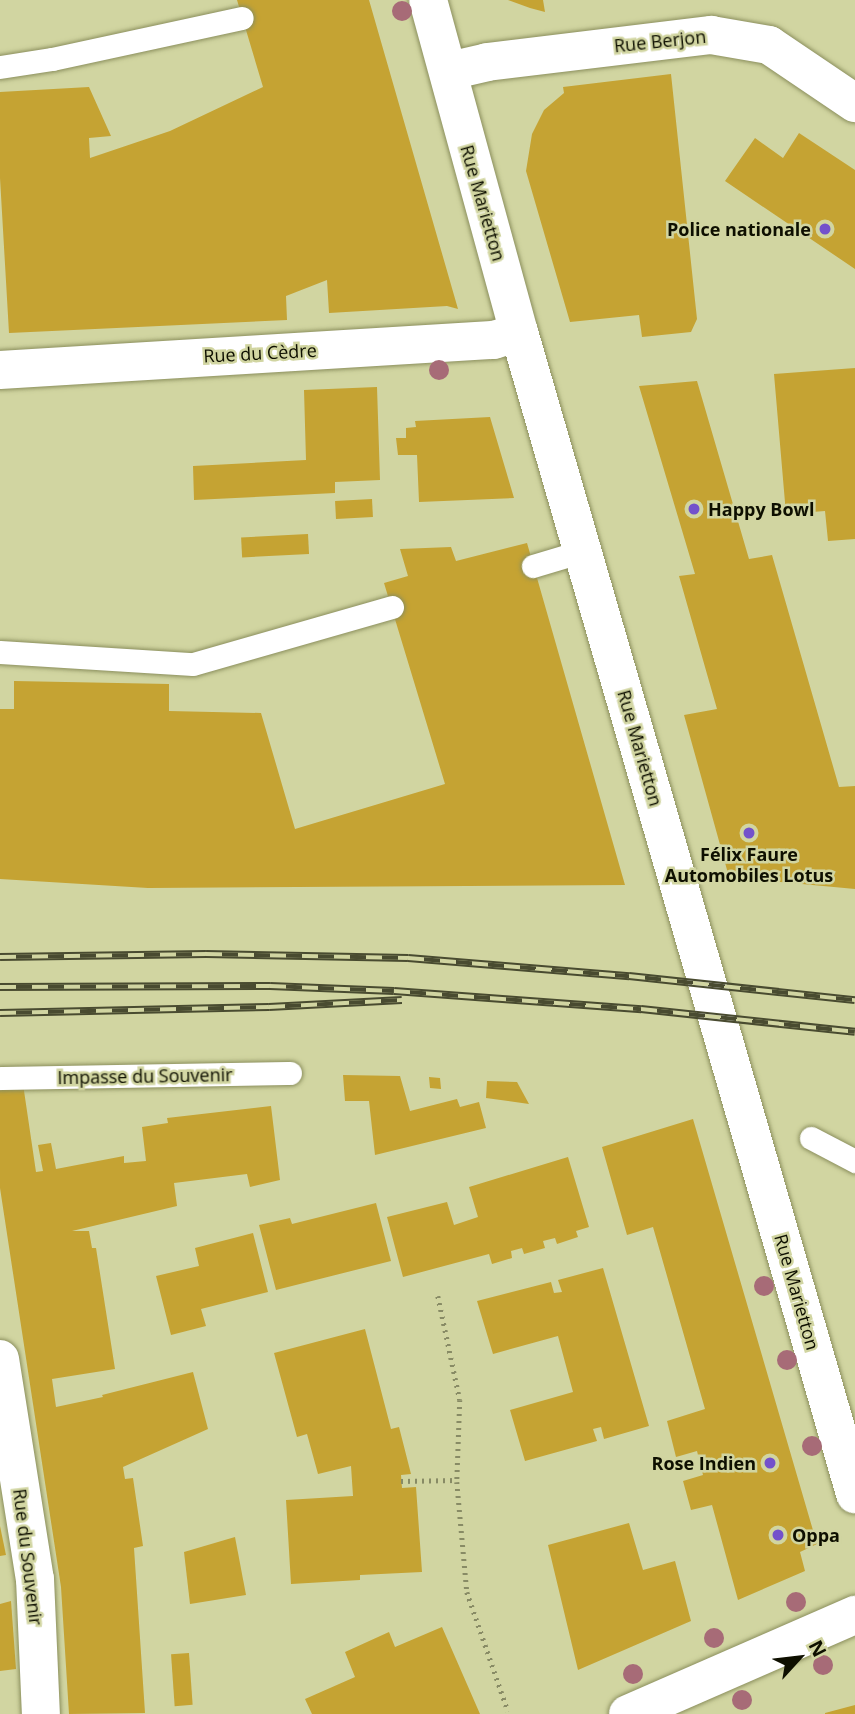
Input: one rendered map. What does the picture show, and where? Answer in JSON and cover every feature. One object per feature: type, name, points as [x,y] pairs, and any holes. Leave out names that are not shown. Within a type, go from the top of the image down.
[{"type":"main road","name":"Rue Marietton","points":[[428,0],[519,332],[855,1494]]},
{"type":"main road","name":"Rue Berjon","points":[[449,71],[487,62],[710,35],[769,45],[855,103]]},
{"type":"main road","name":"Rue du Cèdre","points":[[0,370],[494,340],[519,332]]},
{"type":"main road","name":"Rue du Souvenir","points":[[0,1359],[35,1579],[41,1714]]},
{"type":"main road","points":[[628,1714],[855,1615]]},
{"type":"lane","points":[[0,67],[52,59],[242,18]]},
{"type":"lane","points":[[533,566],[583,551]]},
{"type":"lane","points":[[0,652],[193,664],[392,607]]},
{"type":"lane","name":"Impasse du Souvenir","points":[[0,1078],[290,1073]]},
{"type":"lane","points":[[811,1139],[855,1161]]},
{"type":"path","points":[[438,1296],[460,1399],[457,1480],[467,1592],[508,1711]]},
{"type":"path","points":[[401,1481],[457,1480]]},
{"type":"building","points":[[237,0],[369,0],[458,309],[447,306],[329,313],[327,280],[286,296],[287,320],[9,333],[0,178],[0,92],[89,87],[111,136],[89,138],[90,158],[170,131],[263,87]]},
{"type":"building","points":[[508,0],[543,0],[545,12],[530,8]]},
{"type":"building","points":[[671,74],[697,319],[691,332],[642,337],[639,315],[570,322],[526,171],[532,134],[544,110],[564,93],[563,87]]},
{"type":"building","name":"Police nationale","points":[[799,133],[855,170],[855,269],[725,181],[755,138],[783,158]]},
{"type":"building","points":[[855,368],[855,539],[828,541],[825,511],[786,514],[774,374]]},
{"type":"building","points":[[697,381],[749,559],[772,555],[839,787],[855,786],[855,889],[729,877],[684,715],[717,709],[679,576],[695,574],[639,386]]},
{"type":"building","points":[[377,387],[380,480],[335,482],[335,493],[194,500],[193,466],[306,460],[304,390]]},
{"type":"building","points":[[490,417],[514,498],[419,502],[417,455],[398,455],[396,438],[406,438],[406,428],[416,427],[415,421]]},
{"type":"building","points":[[372,499],[373,517],[336,519],[335,501]]},
{"type":"building","points":[[308,534],[309,554],[242,557],[241,538]]},
{"type":"building","points":[[527,543],[625,885],[148,888],[0,879],[0,709],[14,709],[14,681],[169,684],[169,711],[261,713],[295,829],[445,784],[384,583],[408,576],[400,549],[451,547],[456,561]]},
{"type":"building","points":[[343,1075],[400,1076],[410,1111],[457,1099],[460,1107],[479,1102],[486,1128],[375,1155],[369,1101],[345,1101]]},
{"type":"building","points":[[429,1077],[440,1078],[441,1089],[430,1088]]},
{"type":"building","points":[[487,1081],[517,1082],[529,1104],[486,1098]]},
{"type":"building","points":[[23,1084],[36,1172],[43,1171],[38,1145],[51,1143],[56,1169],[124,1156],[124,1163],[146,1161],[142,1127],[168,1123],[167,1118],[271,1106],[280,1180],[250,1187],[247,1174],[174,1183],[177,1206],[72,1231],[89,1231],[92,1248],[96,1248],[115,1369],[52,1379],[56,1407],[193,1372],[208,1429],[123,1467],[125,1479],[133,1478],[143,1546],[134,1548],[145,1713],[69,1714],[61,1587],[0,1188],[0,1085]]},
{"type":"building","points":[[693,1119],[817,1544],[800,1552],[805,1571],[738,1600],[712,1505],[691,1510],[683,1481],[703,1475],[697,1451],[676,1457],[667,1421],[705,1409],[653,1227],[627,1235],[602,1147]]},
{"type":"building","points":[[568,1157],[589,1227],[576,1231],[578,1237],[557,1244],[555,1238],[543,1241],[545,1248],[524,1254],[522,1248],[511,1251],[512,1258],[492,1264],[489,1254],[403,1277],[387,1217],[447,1202],[454,1225],[478,1217],[469,1187]]},
{"type":"building","points":[[376,1203],[391,1261],[276,1290],[259,1225],[290,1218],[292,1224]]},
{"type":"building","points":[[253,1233],[268,1292],[201,1309],[206,1326],[171,1335],[156,1276],[199,1266],[195,1248]]},
{"type":"building","points":[[603,1268],[649,1426],[604,1439],[601,1427],[593,1429],[597,1441],[525,1461],[510,1410],[573,1392],[558,1336],[493,1354],[477,1301],[551,1282],[554,1293],[562,1292],[558,1280]]},
{"type":"building","points":[[365,1329],[391,1429],[399,1427],[411,1474],[401,1475],[402,1488],[416,1487],[422,1572],[360,1575],[360,1580],[291,1584],[286,1500],[353,1496],[351,1466],[318,1474],[307,1434],[297,1437],[274,1353]]},
{"type":"building","points":[[629,1523],[643,1570],[675,1561],[691,1621],[578,1670],[548,1545]]},
{"type":"building","points":[[0,1526],[6,1555],[0,1556]]},
{"type":"building","points":[[235,1537],[246,1595],[190,1604],[184,1552]]},
{"type":"building","points":[[11,1601],[16,1669],[0,1671],[0,1604]]},
{"type":"building","points":[[442,1627],[480,1714],[312,1714],[305,1699],[355,1677],[345,1652],[389,1632],[395,1647]]},
{"type":"building","points":[[189,1653],[193,1705],[175,1706],[171,1654]]},
{"type":"building","points":[[855,1705],[855,1714],[825,1714],[825,1713]]},
{"type":"railway","points":[[0,957],[206,954],[408,958],[629,976],[855,1000]]},
{"type":"railway","points":[[0,987],[270,986],[394,991],[641,1009],[855,1032]]},
{"type":"railway","points":[[0,1013],[269,1007],[402,1000]]},
{"type":"place","name":"Police nationale","points":[[825,229]]},
{"type":"place","name":"Happy Bowl","points":[[694,509]]},
{"type":"place","name":"Félix Faure Automobiles Lotus","points":[[749,833]]},
{"type":"place","name":"Rose Indien","points":[[770,1463]]},
{"type":"place","name":"Oppa","points":[[778,1535]]}]
